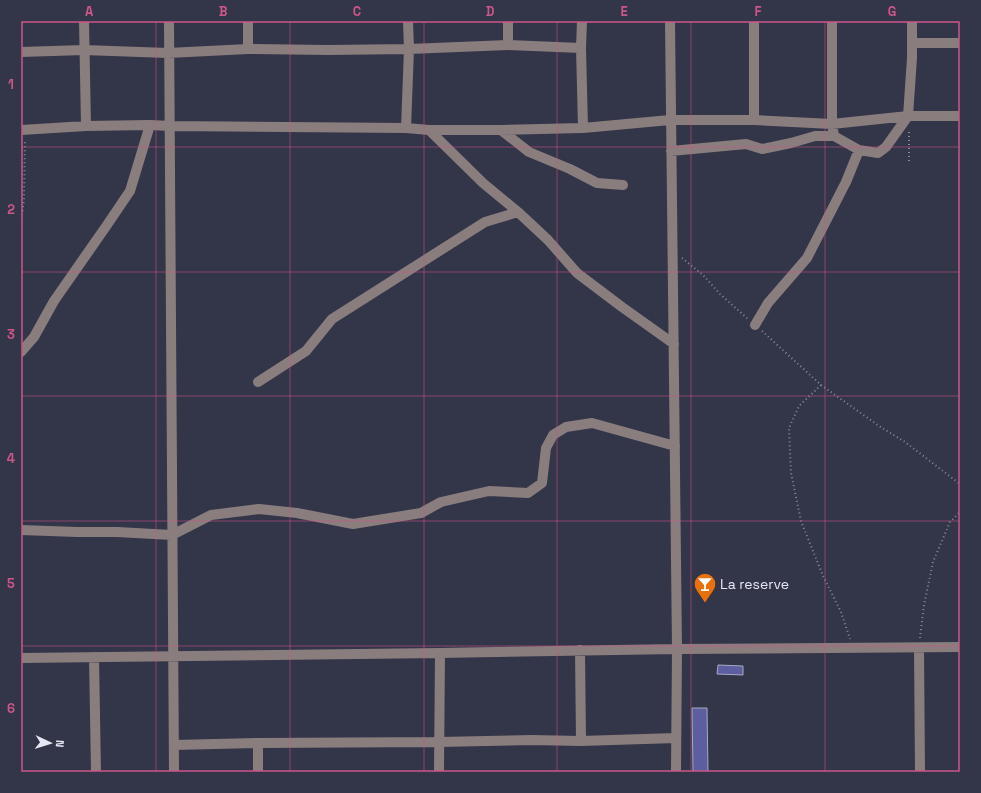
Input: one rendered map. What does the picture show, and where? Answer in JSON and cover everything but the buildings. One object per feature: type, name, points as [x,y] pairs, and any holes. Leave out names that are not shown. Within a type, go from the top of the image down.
[{"type":"street","points":[[84,21],[86,126]]},
{"type":"street","points":[[168,21],[174,772]]},
{"type":"street","points":[[248,21],[248,49]]},
{"type":"street","points":[[406,128],[409,49],[408,21]]},
{"type":"street","points":[[508,21],[508,45]]},
{"type":"street","points":[[582,21],[581,48],[583,128]]},
{"type":"street","points":[[670,21],[677,648],[676,772]]},
{"type":"street","points":[[754,21],[754,120]]},
{"type":"street","points":[[832,21],[832,124],[834,136]]},
{"type":"street","points":[[672,151],[746,144],[762,149],[815,136],[834,136],[858,150],[878,153],[886,147],[908,116],[912,21]]},
{"type":"street","points":[[912,43],[960,43]]},
{"type":"street","points":[[21,52],[84,50],[168,52],[248,49],[409,49],[508,45],[581,48]]},
{"type":"street","points":[[23,130],[86,126],[150,125],[501,130],[583,128],[670,120],[754,120],[832,124],[908,116],[960,116]]},
{"type":"street","points":[[21,352],[34,337],[54,301],[130,191],[150,125]]},
{"type":"street","points":[[429,130],[483,183],[518,212],[548,240],[577,273],[674,344]]},
{"type":"street","points":[[501,130],[528,152],[570,169],[597,183],[623,185]]},
{"type":"street","points":[[755,325],[768,302],[807,258],[846,182],[858,150]]},
{"type":"street","points":[[258,382],[306,350],[332,319],[486,222],[518,212]]},
{"type":"street","points":[[21,530],[172,535],[211,515],[259,509],[297,513],[353,524],[421,513],[441,502],[489,491],[528,493],[542,484],[546,448],[553,435],[566,427],[592,424],[675,446]]},
{"type":"street","points":[[21,658],[440,653],[677,648],[960,647]]},
{"type":"street","points":[[919,648],[920,772]]},
{"type":"street","points":[[580,650],[581,741]]},
{"type":"street","points":[[439,772],[440,653]]},
{"type":"street","points":[[94,657],[96,772]]},
{"type":"street","points":[[174,745],[532,740],[581,741],[676,738]]},
{"type":"street","points":[[258,743],[258,772]]},
{"type":"path","points":[[908,116],[910,163]]},
{"type":"path","points":[[21,223],[24,199],[23,130]]},
{"type":"path","points":[[673,252],[686,260],[720,294],[821,385],[878,426],[906,442],[960,484]]},
{"type":"path","points":[[821,385],[799,406],[789,428],[791,473],[801,520],[823,576],[841,612],[853,648]]},
{"type":"path","points":[[919,648],[924,605],[933,562],[950,522],[960,512]]},
{"type":"place","name":"La reserve","points":[[705,604]]}]
